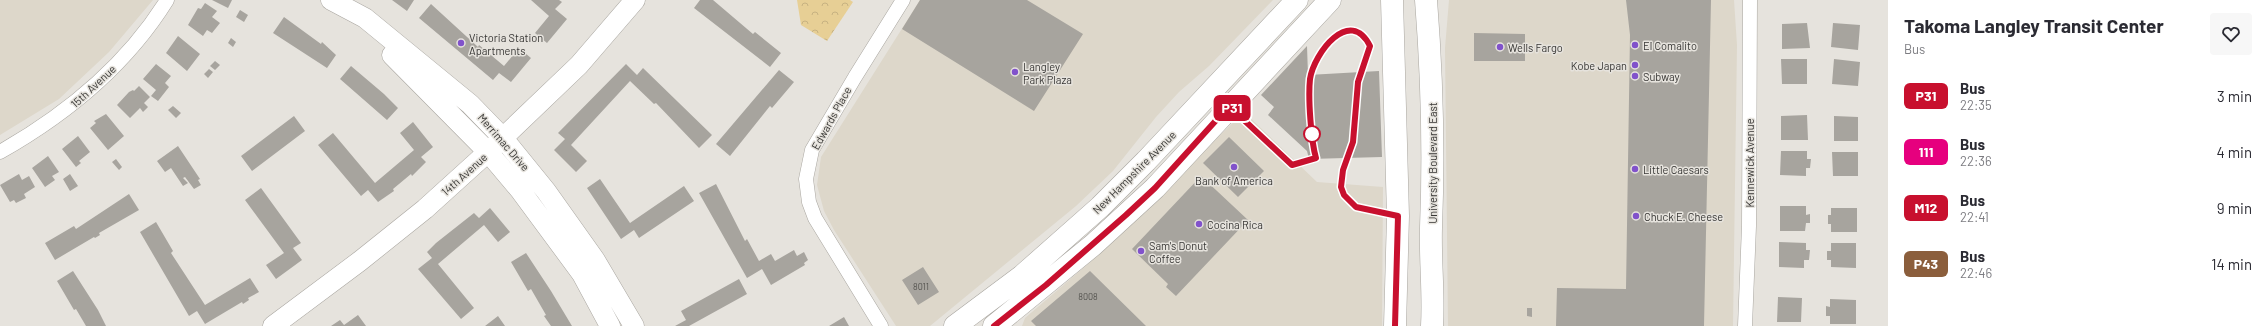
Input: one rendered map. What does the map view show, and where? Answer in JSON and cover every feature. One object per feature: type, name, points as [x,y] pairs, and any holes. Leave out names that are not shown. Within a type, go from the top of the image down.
[{"type":"main road","name":"New Hampshire Avenue","points":[[955,326],[1022,276],[1100,207],[1146,161],[1297,0]]},
{"type":"main road","points":[[1000,324],[1099,239],[1155,188],[1330,0]]},
{"type":"main road","points":[[1392,0],[1398,216],[1395,326]]},
{"type":"main road","name":"University Boulevard East","points":[[1426,0],[1432,78],[1432,326]]},
{"type":"main road","points":[[1398,216],[1412,224],[1432,251]]},
{"type":"street","name":"15th Avenue","points":[[0,152],[54,119],[79,100],[131,49],[156,18],[167,0]]},
{"type":"street","name":"Merrimac Drive","points":[[326,0],[394,56],[488,152],[520,190],[582,274],[610,326]]},
{"type":"street","name":"Merrimac Drive","points":[[331,0],[365,18],[470,104],[503,138],[546,191],[595,260],[634,326]]},
{"type":"street","name":"14th Avenue","points":[[273,326],[360,261],[424,209],[488,152],[579,66],[635,0]]},
{"type":"street","name":"Edwards Place","points":[[881,326],[815,218],[809,202],[806,179],[812,150],[855,76],[903,0]]},
{"type":"street","name":"Kennewick Avenue","points":[[1744,326],[1749,226],[1750,0]]},
{"type":"street","points":[[988,302],[1000,324]]},
{"type":"shaded area","points":[[0,0],[153,0],[109,52],[59,99],[0,135]]},
{"type":"shaded area","points":[[920,0],[1273,0],[1209,66],[1179,92],[1156,117],[1113,171],[1076,206],[930,326],[896,326],[834,230],[824,211],[817,185],[821,157]]},
{"type":"shaded area","points":[[1449,0],[1734,0],[1737,45],[1733,326],[1448,326],[1445,48]]},
{"type":"shaded area","points":[[1244,112],[1317,182],[1383,187],[1382,326],[1022,326],[1025,318],[1088,264]]},
{"type":"green space","points":[[797,0],[850,0],[853,2],[827,41],[801,25]]},
{"type":"building","points":[[212,0],[232,0],[228,8]]},
{"type":"building","points":[[392,0],[414,0],[407,11]]},
{"type":"building","points":[[531,0],[559,0],[562,2],[555,9],[567,19],[547,43],[535,33],[549,16]]},
{"type":"building","points":[[700,0],[713,0],[753,34],[755,32],[781,53],[770,67],[694,8]]},
{"type":"building","name":"Langley Park Plaza","points":[[920,0],[1027,0],[1083,34],[1034,111],[902,29]]},
{"type":"building","points":[[1626,0],[1711,0],[1704,326],[1556,326],[1557,288],[1626,289],[1630,35]]},
{"type":"building","points":[[205,3],[217,11],[212,17],[220,23],[212,33],[207,30],[203,36],[188,25],[198,8],[201,9]]},
{"type":"building","points":[[431,4],[478,47],[479,45],[504,66],[519,48],[531,58],[511,82],[499,73],[493,80],[419,18]]},
{"type":"building","points":[[240,10],[248,15],[244,22],[236,17]]},
{"type":"building","points":[[284,17],[321,44],[322,42],[336,55],[327,68],[273,33]]},
{"type":"building","points":[[1807,23],[1810,48],[1782,49],[1782,24]]},
{"type":"building","points":[[1833,23],[1860,25],[1858,50],[1831,47]]},
{"type":"building","name":"Wells Fargo","points":[[1474,33],[1525,34],[1525,61],[1474,61]]},
{"type":"building","points":[[178,36],[200,54],[187,71],[166,53]]},
{"type":"building","points":[[231,38],[236,42],[233,47],[228,43]]},
{"type":"building","points":[[1307,46],[1308,75],[1379,71],[1382,157],[1309,159],[1307,151],[1268,115],[1274,107],[1261,95]]},
{"type":"building","points":[[1781,59],[1807,59],[1807,84],[1782,84]]},
{"type":"building","points":[[1834,59],[1860,62],[1858,86],[1832,84]]},
{"type":"building","points":[[215,61],[220,65],[215,70],[210,66]]},
{"type":"building","points":[[156,64],[171,76],[165,83],[169,87],[158,101],[151,96],[156,90],[143,79]]},
{"type":"building","points":[[626,64],[637,75],[643,68],[712,135],[699,148],[656,103],[654,104],[630,81],[571,145],[587,161],[576,172],[554,150],[565,139],[558,133]]},
{"type":"building","points":[[351,66],[398,108],[387,120],[340,79]]},
{"type":"building","points":[[209,69],[213,72],[208,78],[204,74]]},
{"type":"building","points":[[779,70],[794,82],[772,108],[770,106],[730,156],[716,144]]},
{"type":"building","points":[[139,86],[150,97],[144,103],[148,107],[143,112],[140,108],[130,118],[117,105],[129,92],[134,91]]},
{"type":"building","points":[[173,106],[181,113],[176,118],[168,110]]},
{"type":"building","points":[[106,114],[124,136],[108,150],[90,128],[96,123],[94,121]]},
{"type":"building","points":[[1807,115],[1808,140],[1781,140],[1781,116]]},
{"type":"building","points":[[294,116],[305,131],[252,171],[241,156]]},
{"type":"building","points":[[1834,116],[1858,117],[1858,141],[1834,141]]},
{"type":"building","points":[[413,122],[433,147],[421,157],[426,162],[412,176],[411,174],[393,189],[394,191],[378,202],[368,190],[361,196],[318,145],[333,133],[375,183],[414,150],[400,133]]},
{"type":"building","points":[[78,136],[90,152],[79,161],[81,163],[76,167],[62,149]]},
{"type":"building","name":"Bank of America","points":[[1229,137],[1264,171],[1238,197],[1203,163]]},
{"type":"building","points":[[178,146],[200,179],[198,180],[201,185],[194,189],[185,177],[183,178],[188,183],[183,186],[171,168],[165,172],[157,161]]},
{"type":"building","points":[[1781,151],[1807,151],[1807,159],[1811,159],[1810,168],[1806,168],[1806,176],[1780,175]]},
{"type":"building","points":[[1832,152],[1858,152],[1858,176],[1833,176]]},
{"type":"building","points":[[48,156],[59,172],[52,176],[55,180],[45,187],[32,168]]},
{"type":"building","points":[[116,159],[122,167],[119,170],[112,162]]},
{"type":"building","points":[[19,174],[22,180],[29,176],[35,187],[24,194],[26,198],[16,203],[14,200],[10,202],[0,185]]},
{"type":"building","points":[[70,174],[78,186],[70,191],[63,179]]},
{"type":"building","points":[[1201,176],[1248,220],[1176,296],[1166,287],[1168,284],[1132,249]]},
{"type":"building","points":[[600,179],[630,223],[684,186],[694,201],[639,238],[634,230],[621,239],[587,188]]},
{"type":"building","points":[[716,184],[745,241],[747,239],[759,261],[771,254],[775,261],[794,250],[797,256],[804,252],[808,260],[804,263],[805,265],[771,285],[762,269],[747,278],[699,193]]},
{"type":"building","points":[[261,188],[301,243],[293,248],[302,260],[276,279],[266,265],[284,253],[245,200]]},
{"type":"building","points":[[129,194],[139,210],[99,233],[100,235],[95,238],[94,237],[55,260],[45,243],[74,226],[76,229]]},
{"type":"building","points":[[1780,206],[1806,206],[1806,215],[1810,214],[1810,223],[1806,223],[1805,231],[1780,231]]},
{"type":"building","points":[[490,208],[510,232],[498,242],[484,225],[438,264],[474,308],[461,319],[418,269],[432,258],[427,252],[436,243],[474,213],[479,218]]},
{"type":"building","points":[[1831,208],[1857,208],[1857,232],[1831,232],[1831,224],[1828,224],[1828,215],[1831,215]]},
{"type":"building","points":[[156,222],[173,251],[171,253],[205,305],[250,278],[259,292],[248,298],[249,300],[243,304],[242,302],[205,324],[197,311],[189,316],[140,232]]},
{"type":"building","points":[[1779,242],[1806,243],[1806,250],[1810,250],[1809,260],[1804,260],[1804,268],[1779,267]]},
{"type":"building","points":[[1831,243],[1856,243],[1856,268],[1831,267],[1831,260],[1827,260],[1827,251],[1831,251]]},
{"type":"building","points":[[526,253],[572,326],[551,326],[544,316],[546,315],[531,289],[528,291],[511,262]]},
{"type":"building","points":[[923,267],[939,292],[918,305],[902,280]]},
{"type":"building","points":[[73,271],[98,310],[106,326],[86,326],[76,309],[74,310],[57,281]]},
{"type":"building","points":[[1090,271],[1146,326],[1036,326],[1031,321]]},
{"type":"building","points":[[739,279],[747,294],[689,326],[675,326],[686,320],[681,311]]},
{"type":"building","points":[[1778,297],[1802,298],[1801,322],[1777,322]]},
{"type":"building","points":[[1830,299],[1856,300],[1856,324],[1830,324],[1830,316],[1826,316],[1826,306],[1830,307]]},
{"type":"building","points":[[1527,308],[1532,308],[1532,317],[1527,316]]},
{"type":"building","points":[[358,315],[366,326],[331,326],[340,320],[344,325]]},
{"type":"building","points":[[498,316],[505,326],[485,326]]},
{"type":"building","points":[[844,317],[849,326],[829,326]]},
{"type":"bus line","name":"P31","points":[[994,326],[1046,285],[1155,188],[1229,106],[1292,165],[1316,158],[1312,147],[1310,80],[1314,65],[1319,56],[1337,34],[1348,30],[1359,32],[1366,38],[1370,46],[1358,82],[1353,142],[1343,170],[1341,187],[1349,202],[1356,207],[1398,216],[1395,326]]},
{"type":"place","name":"Victoria Station Apartments","points":[[461,43]]},
{"type":"place","name":"El Comalito","points":[[1635,45]]},
{"type":"place","name":"Wells Fargo","points":[[1500,47]]},
{"type":"place","name":"Kobe Japan","points":[[1635,65]]},
{"type":"place","name":"Langley Park Plaza","points":[[1015,72]]},
{"type":"place","name":"Subway","points":[[1635,76]]},
{"type":"place","name":"Bank of America","points":[[1234,167]]},
{"type":"place","name":"Little Caesars","points":[[1635,169]]},
{"type":"place","name":"Chuck E. Cheese","points":[[1636,216]]},
{"type":"place","name":"Cocina Rica","points":[[1199,224]]},
{"type":"place","name":"Sam's Donut Coffee","points":[[1141,251]]}]
